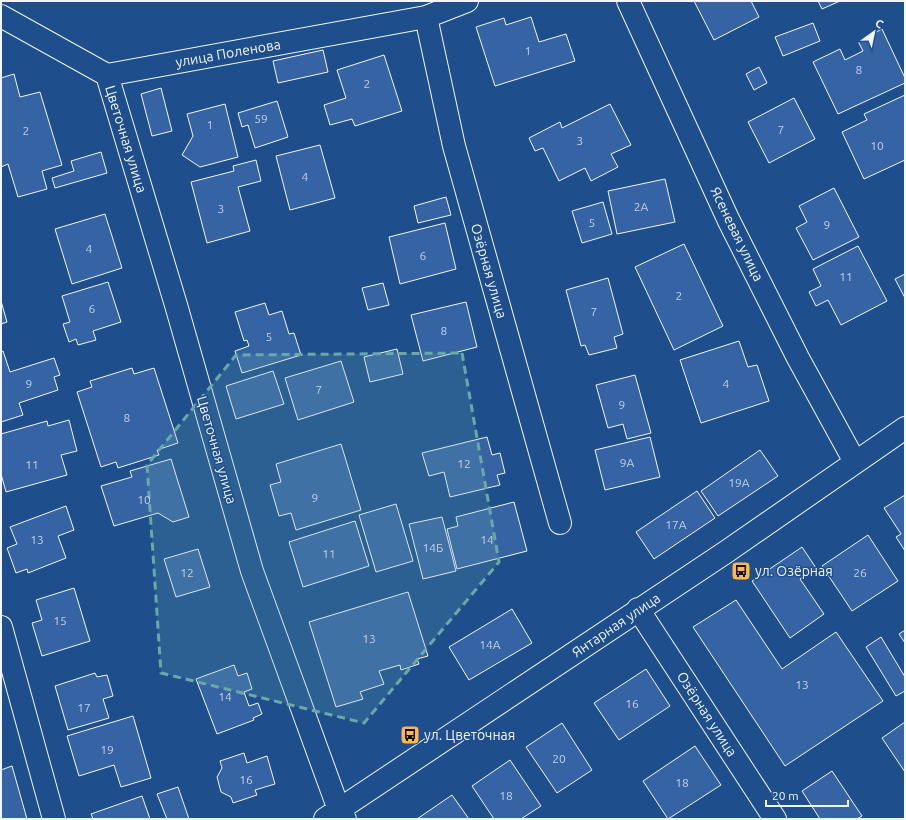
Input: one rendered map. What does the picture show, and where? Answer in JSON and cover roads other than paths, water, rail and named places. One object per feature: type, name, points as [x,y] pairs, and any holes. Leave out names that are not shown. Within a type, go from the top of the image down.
[{"type":"street","name":"улица Поленова","points":[[107,76],[426,17],[467,1]]},
{"type":"street","name":"Ясеневая улица","points":[[628,1],[728,219],[798,358],[854,462]]},
{"type":"street","points":[[1,16],[107,76]]},
{"type":"street","name":"Озёрная улица","points":[[426,17],[454,146],[560,523]]},
{"type":"street","name":"Цветочная улица","points":[[107,76],[176,305],[252,571],[336,816]]},
{"type":"street","name":"Янтарная улица","points":[[336,816],[430,750],[726,552],[905,428]]},
{"type":"street","name":"Озёрная улица","points":[[638,610],[775,819]]},
{"type":"street","points":[[1,627],[54,819]]},
{"type":"place","name":"ул. Озёрная","points":[[741,571]]},
{"type":"place","name":"ул. Цветочная","points":[[410,735]]}]
